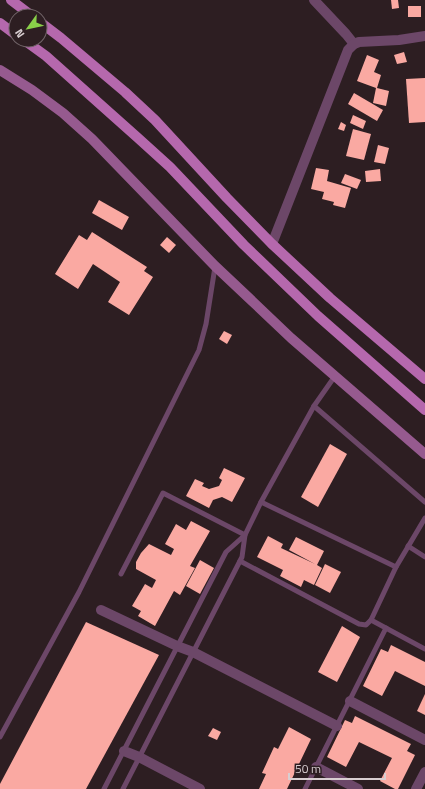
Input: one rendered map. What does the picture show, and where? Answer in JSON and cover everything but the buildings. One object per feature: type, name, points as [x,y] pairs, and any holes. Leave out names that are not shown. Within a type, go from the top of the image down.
[{"type":"main road","points":[[10,0],[21,8]]},
{"type":"main road","points":[[48,28],[107,77],[155,120],[272,244],[330,298],[425,379]]},
{"type":"main road","points":[[35,48],[46,56],[170,167],[244,245],[318,316],[425,410]]},
{"type":"main road","points":[[0,70],[32,90],[63,113],[92,139],[215,266],[291,338],[425,454]]},
{"type":"street","points":[[314,0],[354,44]]},
{"type":"street","points":[[272,244],[348,50],[354,44],[364,41],[385,42],[425,36]]},
{"type":"street","points":[[101,610],[193,652],[337,726]]},
{"type":"street","points":[[350,701],[425,740]]},
{"type":"street","points":[[124,751],[139,757],[200,789]]},
{"type":"street","points":[[316,767],[358,789]]},
{"type":"street","points":[[416,789],[425,772]]},
{"type":"lane","points":[[0,737],[79,592],[199,350],[206,324],[215,266]]},
{"type":"lane","points":[[123,789],[242,557],[245,535],[261,502],[314,406],[335,376]]},
{"type":"lane","points":[[314,406],[425,502]]},
{"type":"lane","points":[[121,574],[163,493],[245,535]]},
{"type":"lane","points":[[261,502],[396,567]]},
{"type":"lane","points":[[240,561],[359,624],[366,625],[371,620],[396,567],[425,518]]},
{"type":"lane","points":[[104,789],[226,552],[245,535]]},
{"type":"lane","points":[[408,546],[425,557]]},
{"type":"lane","points":[[371,620],[425,649]]},
{"type":"lane","points":[[305,789],[386,628]]}]
